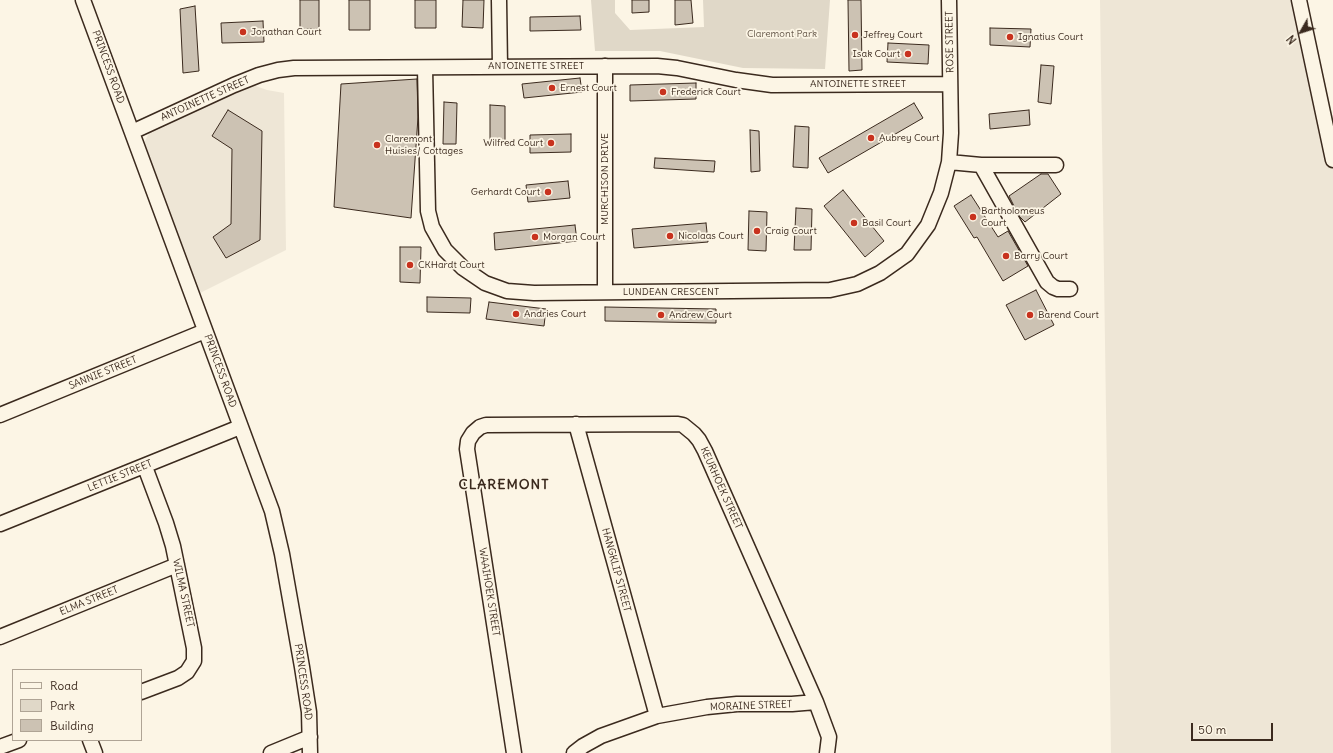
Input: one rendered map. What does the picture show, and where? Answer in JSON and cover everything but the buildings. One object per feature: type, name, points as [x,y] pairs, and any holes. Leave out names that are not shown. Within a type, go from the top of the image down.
[{"type":"street","name":"PRINCESS ROAD","points":[[83,0],[272,511],[282,554],[302,667],[309,712],[310,753]]},
{"type":"street","points":[[499,0],[500,66]]},
{"type":"street","name":"ROSE STREET","points":[[949,0],[950,84]]},
{"type":"street","points":[[1299,0],[1333,160]]},
{"type":"street","name":"MURCHISON DRIVE","points":[[605,66],[605,292]]},
{"type":"street","name":"ANTOINETTE STREET","points":[[132,132],[259,75],[278,70],[310,68],[658,66],[772,85],[950,84]]},
{"type":"street","name":"LUNDEAN CRESCENT","points":[[425,68],[428,211],[432,226],[445,250],[463,268],[484,283],[507,291],[534,294],[830,290],[856,284],[880,273],[907,254],[928,225],[941,194],[949,162],[951,133],[950,84]]},
{"type":"street","points":[[949,162],[981,165],[1056,165]]},
{"type":"street","points":[[981,165],[1047,282],[1058,289],[1070,290]]},
{"type":"street","name":"SANNIE STREET","points":[[0,415],[205,331]]},
{"type":"street","name":"HANGKLIP STREET","points":[[576,424],[657,716]]},
{"type":"street","name":"KEURHOEK STREET","points":[[473,433],[486,425],[678,424],[688,428],[699,440],[705,451],[816,702],[829,737],[827,753]]},
{"type":"street","name":"LETTIE STREET","points":[[0,524],[145,467],[240,427]]},
{"type":"street","name":"WAAIHOEK STREET","points":[[473,433],[468,441],[467,450],[514,753]]},
{"type":"street","name":"WILMA STREET","points":[[142,692],[178,678],[187,672],[194,661],[194,648],[173,546],[145,467]]},
{"type":"street","name":"ELMA STREET","points":[[0,637],[177,565]]},
{"type":"street","name":"MORAINE STREET","points":[[574,753],[601,736],[657,716],[707,707],[737,704],[792,704],[816,702]]},
{"type":"street","points":[[271,753],[310,737]]},
{"type":"street","points":[[0,748],[17,741]]},
{"type":"street","points":[[90,741],[95,753]]},
{"type":"shaded area","points":[[1100,0],[1307,0],[1333,118],[1333,753],[1111,753]]},
{"type":"shaded area","points":[[250,84],[267,90],[284,93],[286,250],[200,293],[143,145],[151,129]]},
{"type":"green space","name":"Claremont Park","points":[[591,0],[615,0],[615,13],[630,30],[704,27],[703,0],[830,0],[825,69],[743,68],[660,51],[595,51]]},
{"type":"place","name":"Jonathan Court","points":[[243,32]]},
{"type":"place","name":"Jeffrey Court","points":[[855,35]]},
{"type":"place","name":"Ignatius Court","points":[[1010,37]]},
{"type":"place","name":"Isak Court","points":[[908,54]]},
{"type":"place","name":"Ernest Court","points":[[552,88]]},
{"type":"place","name":"Frederick Court","points":[[663,92]]},
{"type":"place","name":"Aubrey Court","points":[[871,138]]},
{"type":"place","name":"Wilfred Court","points":[[551,143]]},
{"type":"place","name":"Claremont Huisies/ Cottages","points":[[377,145]]},
{"type":"place","name":"Gerhardt Court","points":[[548,192]]},
{"type":"place","name":"Bartholomeus Court","points":[[973,217]]},
{"type":"place","name":"Basil Court","points":[[854,223]]},
{"type":"place","name":"Craig Court","points":[[757,231]]},
{"type":"place","name":"Nicolaas Court","points":[[670,236]]},
{"type":"place","name":"Morgan Court","points":[[535,237]]},
{"type":"place","name":"Barry Court","points":[[1006,256]]},
{"type":"place","name":"CKHardt Court","points":[[410,265]]},
{"type":"place","name":"Andries Court","points":[[516,314]]},
{"type":"place","name":"Andrew Court","points":[[661,315]]},
{"type":"place","name":"Barend Court","points":[[1030,315]]},
{"type":"district","name":"CLAREMONT","points":[[504,485]]}]
